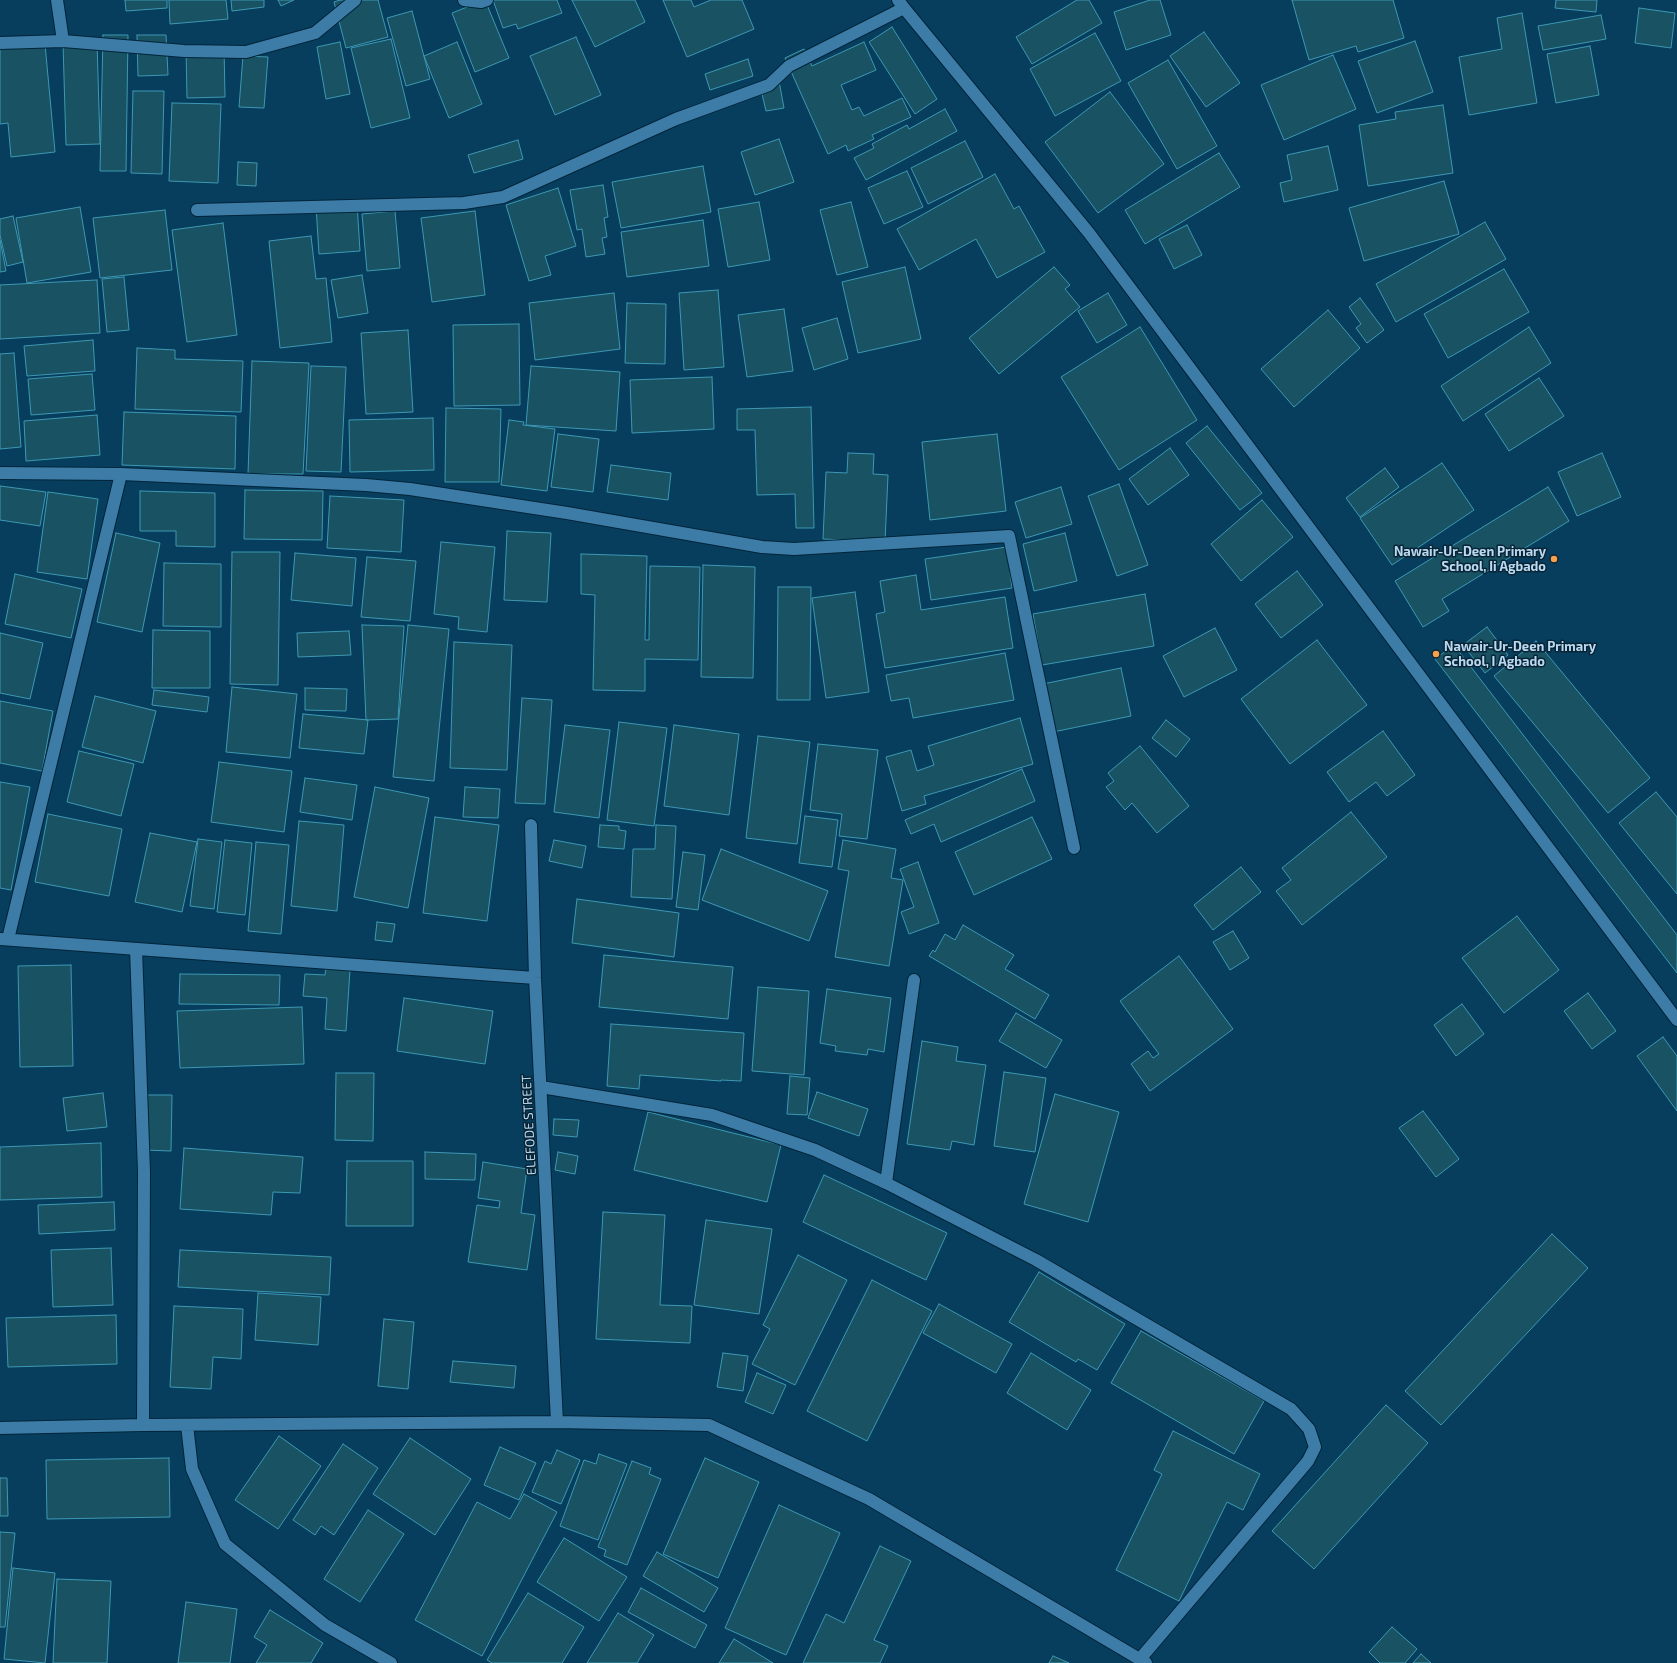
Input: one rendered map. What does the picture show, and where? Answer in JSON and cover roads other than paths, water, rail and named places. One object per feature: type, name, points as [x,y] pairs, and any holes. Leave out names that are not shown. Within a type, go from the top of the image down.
[{"type":"street","points":[[57,0],[63,41]]},
{"type":"street","points":[[0,43],[63,41],[184,50],[246,52],[315,33],[355,0]]},
{"type":"street","points":[[464,0],[481,2],[487,0]]},
{"type":"street","points":[[197,210],[464,203],[503,197],[676,120],[770,85],[789,66],[901,4],[1090,233],[1677,1020]]},
{"type":"street","points":[[0,473],[121,474],[410,488],[567,513],[762,547],[794,549],[1009,536],[1074,848]]},
{"type":"street","points":[[121,474],[4,939],[535,978]]},
{"type":"street","name":"ELEFODE STREET","points":[[531,826],[535,978],[557,1422]]},
{"type":"street","points":[[136,949],[144,1172],[143,1425]]},
{"type":"street","points":[[886,1183],[914,980]]},
{"type":"street","points":[[0,1428],[143,1425],[557,1422],[709,1425],[868,1499],[1143,1661],[1308,1461],[1314,1447],[1309,1429],[1291,1409],[1043,1264],[886,1183],[815,1150],[712,1114],[541,1087]]},
{"type":"street","points":[[187,1425],[192,1469],[225,1544],[325,1625],[391,1663]]},
{"type":"place","name":"Nawair-Ur-Deen Primary School, Ii Agbado","points":[[1554,559]]},
{"type":"place","name":"Nawair-Ur-Deen Primary School, I Agbado","points":[[1436,654]]}]
